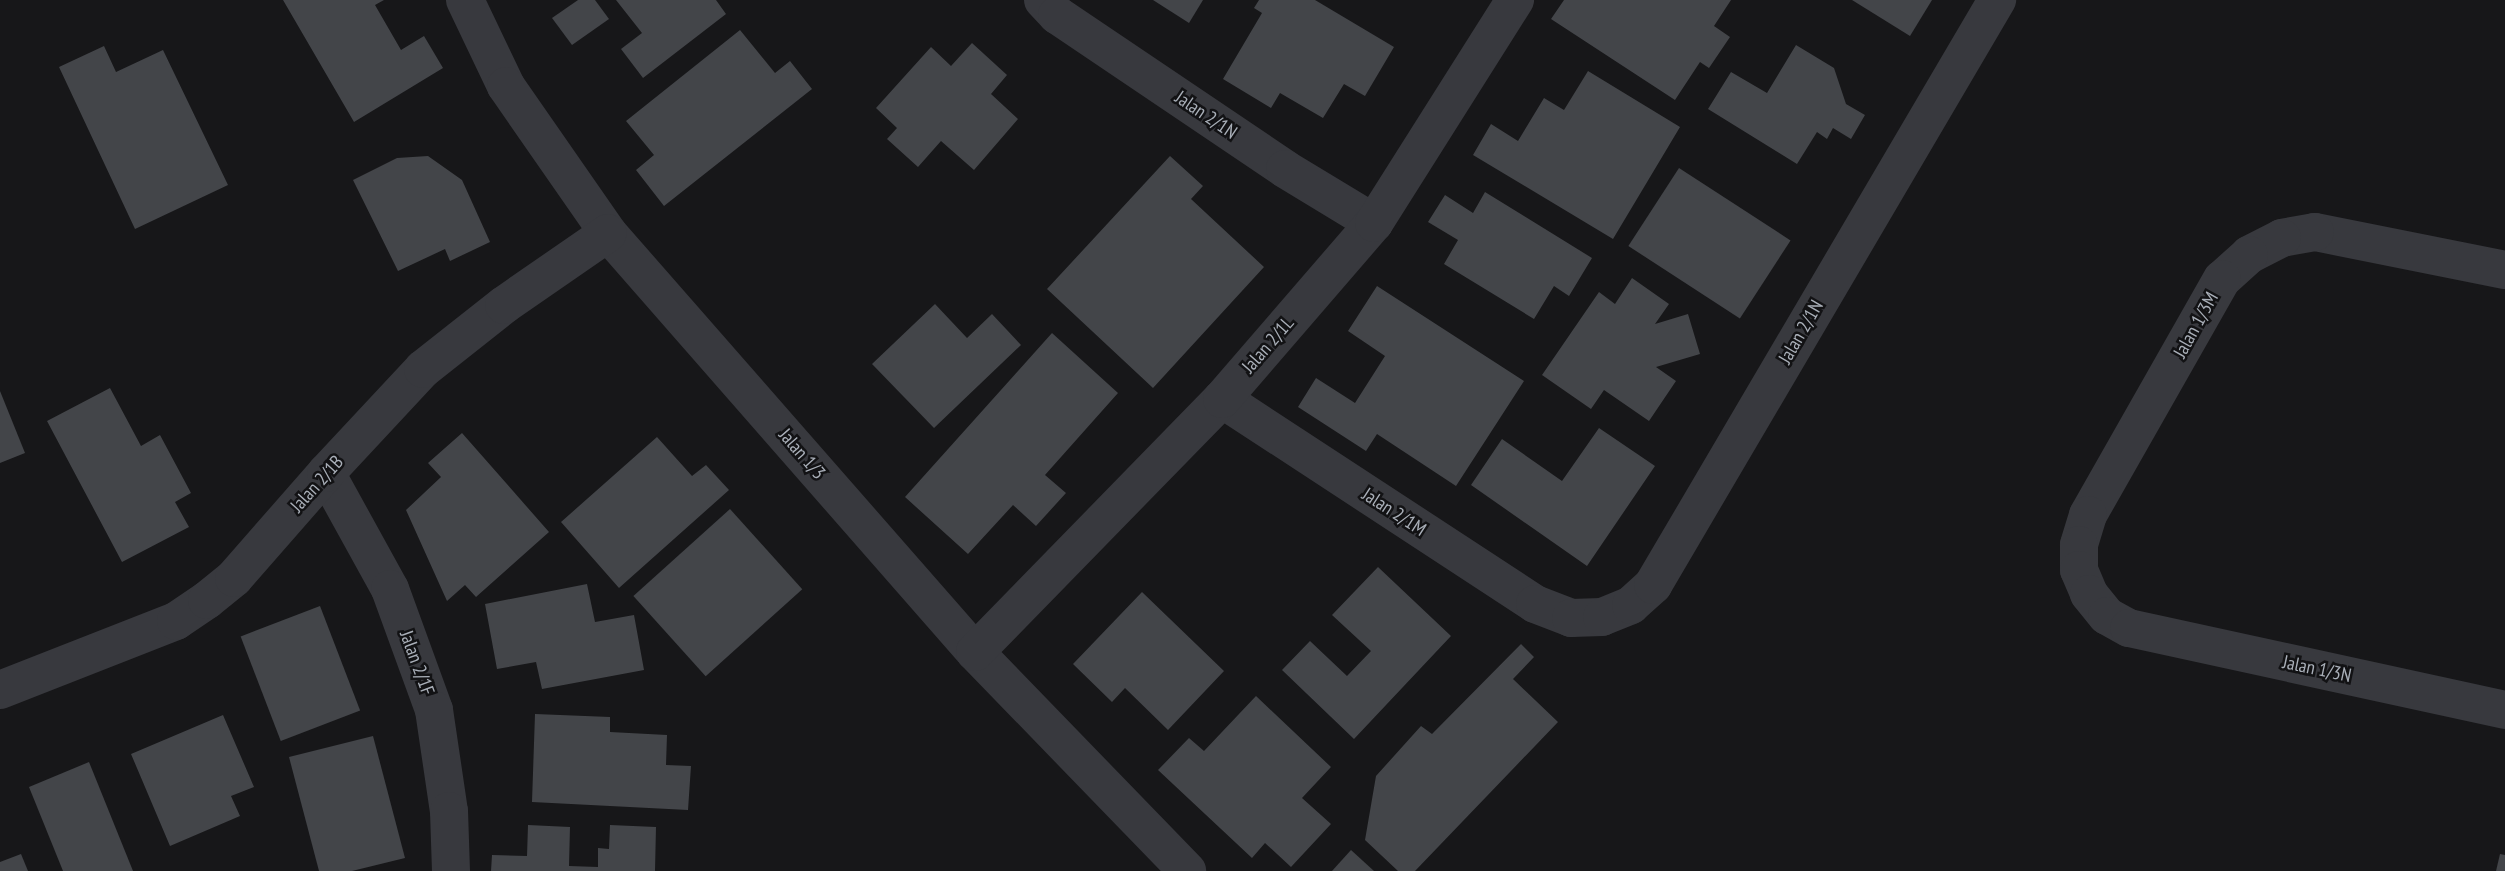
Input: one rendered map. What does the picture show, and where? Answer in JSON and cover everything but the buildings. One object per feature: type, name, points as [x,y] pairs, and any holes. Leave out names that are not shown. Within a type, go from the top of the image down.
[{"type":"street","name":"Jalan 1/3","points":[[465,0],[506,86],[608,233],[975,652],[1187,871]]},
{"type":"street","name":"Jalan 2/1N","points":[[1043,0],[1057,15],[1274,161],[1374,222]]},
{"type":"street","name":"Jalan 2/1L","points":[[975,652],[1222,399],[1374,222],[1515,0]]},
{"type":"street","name":"Jalan 2/1N","points":[[1571,618],[1602,617],[1632,605],[1653,585],[1997,0]]},
{"type":"street","name":"Jalan 1/3M","points":[[2129,628],[2107,616],[2089,593],[2079,570],[2079,545],[2088,515],[2222,279],[2249,255],[2282,238],[2315,232],[2505,270]]},
{"type":"street","name":"Jalan 2/1B","points":[[0,690],[176,621],[207,600],[234,578],[326,472],[423,369],[505,305],[608,233]]},
{"type":"street","name":"Jalan 2/1M","points":[[1222,399],[1535,604],[1571,618]]},
{"type":"street","name":"Jalan 2/1F","points":[[326,472],[390,589],[435,710],[449,811],[451,871]]},
{"type":"street","name":"Jalan 1/3N","points":[[2129,628],[2505,710]]}]
